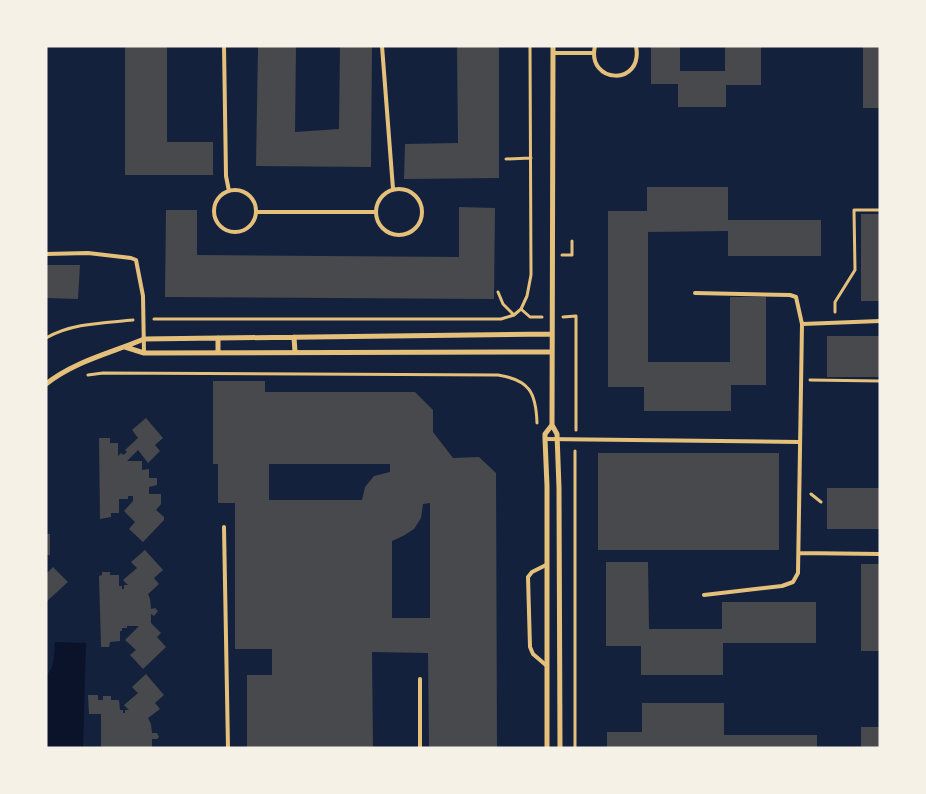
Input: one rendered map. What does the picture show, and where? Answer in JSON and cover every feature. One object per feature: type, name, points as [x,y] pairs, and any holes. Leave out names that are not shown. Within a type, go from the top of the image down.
[{"type":"street","points":[[553,46],[551,334],[552,425],[557,434],[559,488],[560,748]]},
{"type":"street","points":[[46,384],[72,367],[106,352],[144,339],[551,334]]},
{"type":"street","points":[[294,337],[295,352]]},
{"type":"street","points":[[218,338],[218,352]]},
{"type":"street","points":[[124,347],[144,353],[552,352]]},
{"type":"street","points":[[547,748],[547,486],[545,434],[552,425]]},
{"type":"lane","points":[[224,46],[226,176],[229,191]]},
{"type":"lane","points":[[382,46],[393,189]]},
{"type":"lane","points":[[594,46],[594,62],[599,70],[607,75],[616,77],[624,75],[636,63],[636,46]]},
{"type":"lane","points":[[553,53],[593,53]]},
{"type":"lane","points":[[393,189],[409,190],[416,195],[422,210],[418,226],[404,234],[396,235],[388,232],[377,220],[376,212],[380,198],[393,189]]},
{"type":"lane","points":[[237,190],[244,192],[250,197],[256,212],[250,226],[236,233],[222,228],[216,222],[214,215],[214,207],[217,200],[222,194],[229,191],[237,190]]},
{"type":"lane","points":[[256,212],[376,212]]},
{"type":"lane","points":[[46,254],[88,253],[136,260],[143,296],[144,353]]},
{"type":"lane","points":[[695,293],[790,295],[796,297],[798,301],[802,324],[798,573],[793,582],[782,586],[704,595]]},
{"type":"lane","points":[[802,324],[880,321]]},
{"type":"lane","points":[[545,439],[800,442]]},
{"type":"lane","points":[[224,527],[228,748]]},
{"type":"lane","points":[[799,553],[880,554]]},
{"type":"lane","points":[[546,565],[532,572],[528,577],[530,647],[533,654],[547,666]]},
{"type":"lane","points":[[420,679],[420,748]]},
{"type":"path","points":[[46,338],[60,330],[75,327],[144,319],[501,318],[514,315],[521,309],[528,296],[531,275],[530,46]]},
{"type":"path","points":[[506,159],[531,158]]},
{"type":"path","points":[[835,322],[835,302],[854,270],[854,210],[880,210]]},
{"type":"path","points":[[498,292],[503,304],[514,315]]},
{"type":"path","points":[[521,309],[530,317],[576,316],[576,748]]},
{"type":"path","points":[[81,377],[103,373],[498,375],[518,380],[531,391],[536,399],[538,425]]},
{"type":"path","points":[[800,380],[880,381]]},
{"type":"water","points":[[55,642],[86,643],[83,748],[46,748],[46,676],[53,665]]},
{"type":"building","points":[[125,46],[167,46],[167,142],[213,142],[213,175],[125,175]]},
{"type":"building","points":[[258,46],[296,46],[295,132],[339,129],[340,46],[372,46],[371,167],[256,166]]},
{"type":"building","points":[[457,46],[499,46],[499,178],[404,179],[405,144],[458,143]]},
{"type":"building","points":[[651,46],[680,46],[680,71],[725,71],[725,46],[761,46],[761,85],[726,85],[726,107],[678,107],[678,84],[651,84]]},
{"type":"building","points":[[863,46],[880,46],[880,108],[863,108]]},
{"type":"building","points":[[647,187],[728,187],[728,220],[821,220],[821,256],[728,256],[728,231],[648,232],[648,362],[730,362],[730,297],[766,297],[766,385],[731,385],[731,411],[644,411],[644,387],[608,387],[608,211],[647,211]]},
{"type":"building","points":[[459,207],[495,208],[494,299],[165,297],[166,210],[197,210],[197,255],[459,257]]},
{"type":"building","points":[[861,214],[880,214],[880,301],[861,301]]},
{"type":"building","points":[[46,265],[80,265],[78,299],[46,298]]},
{"type":"building","points":[[827,336],[880,336],[880,377],[827,377]]},
{"type":"building","points":[[213,381],[265,381],[265,392],[415,392],[433,410],[433,432],[453,458],[479,457],[496,473],[497,748],[429,748],[428,653],[372,652],[373,748],[247,748],[247,675],[272,675],[272,649],[235,649],[235,503],[218,503],[218,464],[213,464]],"holes":[[[269,464],[390,464],[390,472],[374,476],[365,487],[362,500],[269,500]],[[430,503],[430,618],[392,618],[392,541],[414,529],[421,518],[423,504]]]},
{"type":"building","points":[[146,418],[163,438],[155,445],[160,451],[148,463],[138,450],[127,461],[142,461],[142,470],[149,469],[149,478],[157,478],[157,485],[149,487],[149,494],[161,494],[161,504],[156,510],[164,517],[164,520],[143,542],[129,529],[135,522],[124,511],[133,501],[133,496],[128,496],[128,499],[119,499],[119,513],[111,513],[111,517],[100,519],[99,438],[110,438],[110,443],[118,443],[118,456],[121,453],[123,455],[127,452],[125,450],[138,438],[132,430]]},
{"type":"building","points":[[598,453],[779,453],[779,550],[598,550]]},
{"type":"building","points":[[827,488],[880,488],[880,529],[827,529]]},
{"type":"building","points":[[46,534],[50,534],[50,555],[46,555]]},
{"type":"building","points":[[145,550],[163,570],[154,578],[159,584],[148,594],[151,609],[155,608],[158,611],[154,616],[151,614],[151,623],[161,633],[157,637],[166,647],[143,669],[130,655],[136,650],[125,640],[139,626],[122,628],[122,631],[120,631],[120,641],[110,642],[109,647],[101,647],[99,576],[102,575],[102,572],[110,572],[110,575],[119,575],[119,586],[122,586],[122,589],[124,589],[124,585],[128,585],[123,580],[137,568],[131,562]]},
{"type":"building","points":[[606,562],[648,562],[649,629],[722,629],[722,602],[816,602],[816,643],[723,643],[723,675],[641,675],[641,646],[606,646]]},
{"type":"building","points":[[861,564],[880,564],[880,651],[861,651]]},
{"type":"building","points":[[53,567],[68,582],[46,602],[46,574]]},
{"type":"building","points":[[146,674],[164,695],[155,703],[160,709],[148,718],[152,733],[157,733],[159,737],[152,739],[152,748],[101,748],[101,714],[89,714],[88,695],[98,695],[98,700],[103,700],[103,696],[111,696],[111,700],[119,700],[120,710],[123,710],[123,713],[125,713],[125,710],[129,710],[124,705],[138,693],[132,687]]},
{"type":"building","points":[[642,703],[724,703],[724,735],[817,735],[817,748],[607,748],[607,732],[642,732]]},
{"type":"building","points":[[861,727],[880,727],[880,748],[861,748]]}]
